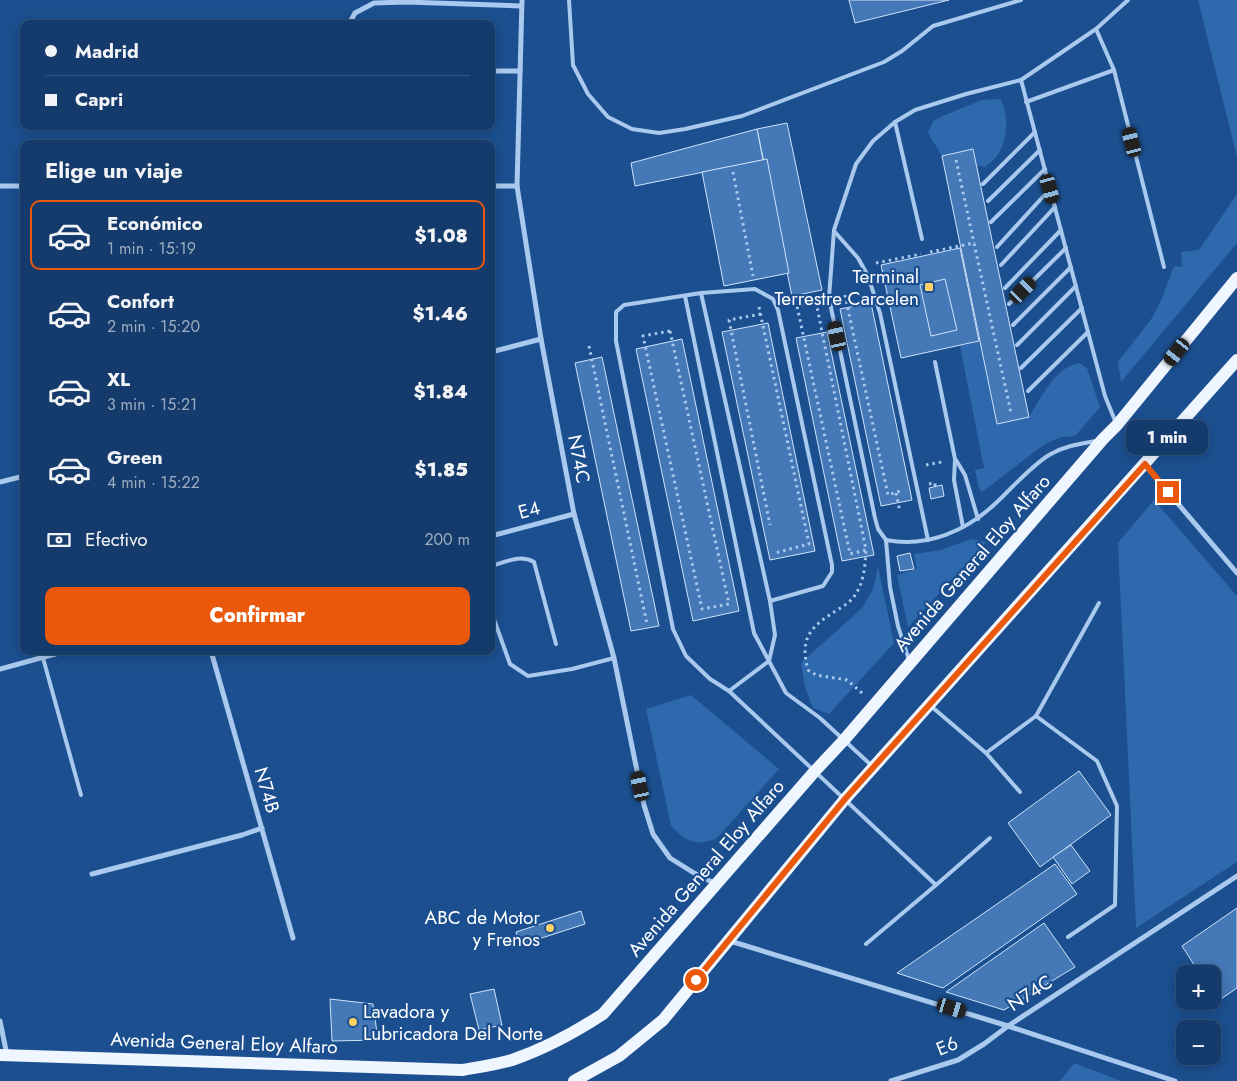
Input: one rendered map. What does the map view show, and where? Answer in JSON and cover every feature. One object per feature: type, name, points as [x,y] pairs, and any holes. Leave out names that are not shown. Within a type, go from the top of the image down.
[{"type":"main road","name":"Avenida General Eloy Alfaro","points":[[4,1055],[462,1070],[510,1060],[554,1044],[603,1014],[844,740],[1103,439],[1117,426],[1237,278]]},
{"type":"main road","points":[[574,1081],[619,1056],[663,1020],[845,799],[1237,360]]},
{"type":"street","points":[[351,20],[355,13],[374,3],[522,3]]},
{"type":"street","name":"N74C","points":[[522,3],[517,186],[540,338],[574,514],[614,658],[644,805],[653,834],[670,858],[694,873],[717,884]]},
{"type":"street","points":[[495,71],[520,72]]},
{"type":"street","points":[[0,186],[20,186]]},
{"type":"street","points":[[495,186],[517,186]]},
{"type":"street","points":[[495,351],[540,338]]},
{"type":"street","points":[[1145,464],[1237,573]]},
{"type":"street","points":[[0,482],[20,477]]},
{"type":"street","name":"E4","points":[[495,535],[574,514]]},
{"type":"street","points":[[0,669],[53,655]]},
{"type":"street","name":"N74B","points":[[212,655],[294,938]]},
{"type":"street","points":[[92,874],[242,835],[262,828]]},
{"type":"street","name":"N74C","points":[[730,940],[1008,1026],[1237,876]]},
{"type":"street","points":[[0,1021],[4,1055]]},
{"type":"street","points":[[1008,1026],[1174,1081]]},
{"type":"street","name":"E6","points":[[891,1081],[958,1060],[1008,1026]]},
{"type":"lane","points":[[569,0],[573,65],[588,94],[608,117],[632,129],[659,133],[684,129],[750,112],[884,62],[902,51],[933,26],[1021,0]]},
{"type":"lane","points":[[910,664],[898,626],[890,587],[886,540],[878,530],[875,518],[829,298],[834,230],[856,164],[873,141],[895,122],[915,110],[966,94],[1021,80],[1096,30],[1128,0]]},
{"type":"lane","points":[[1096,30],[1114,70],[1164,267]]},
{"type":"lane","points":[[1026,102],[1114,70]]},
{"type":"lane","points":[[1021,80],[1088,332],[1106,396],[1117,426]]},
{"type":"lane","points":[[895,122],[922,239]]},
{"type":"lane","points":[[984,184],[1034,132]]},
{"type":"lane","points":[[988,201],[1040,150]]},
{"type":"lane","points":[[991,222],[1044,169]]},
{"type":"lane","points":[[997,246],[1050,189]]},
{"type":"lane","points":[[1001,265],[1055,207]]},
{"type":"lane","points":[[834,230],[858,258],[865,270],[878,305],[928,540]]},
{"type":"lane","points":[[1005,288],[1061,230]]},
{"type":"lane","points":[[1009,304],[1066,248]]},
{"type":"lane","points":[[1013,325],[1071,267]]},
{"type":"lane","points":[[1017,345],[1076,286]]},
{"type":"lane","points":[[770,601],[823,586],[832,572],[778,310],[773,299],[755,289],[702,293],[624,305],[616,312],[616,341],[673,629],[686,656],[710,679],[729,691],[936,885]]},
{"type":"lane","points":[[702,293],[770,601],[775,635],[769,661],[729,691]]},
{"type":"lane","points":[[685,296],[754,633],[786,693],[820,718],[874,768]]},
{"type":"lane","points":[[1021,368],[1082,308]]},
{"type":"lane","points":[[1028,391],[1088,332]]},
{"type":"lane","points":[[935,362],[955,459],[954,480],[963,527]]},
{"type":"lane","points":[[886,540],[911,543],[950,534],[978,519],[1048,456],[1066,446],[1103,439]]},
{"type":"lane","points":[[955,459],[965,475],[978,519]]},
{"type":"lane","points":[[495,565],[521,558],[527,558],[534,562],[556,644]]},
{"type":"lane","points":[[986,753],[1036,716],[1099,603]]},
{"type":"lane","points":[[495,623],[510,664],[528,676],[572,669],[614,658]]},
{"type":"lane","points":[[43,658],[81,795]]},
{"type":"lane","points":[[930,705],[986,753],[1020,792]]},
{"type":"lane","points":[[1036,716],[1098,761],[1117,806],[1116,906],[1068,937]]},
{"type":"lane","points":[[866,944],[990,838]]},
{"type":"path","points":[[956,160],[1011,413]]},
{"type":"path","points":[[733,172],[755,286]]},
{"type":"path","points":[[877,271],[876,263],[974,243]]},
{"type":"path","points":[[845,295],[888,495],[903,490]]},
{"type":"path","points":[[816,302],[797,306],[850,554],[866,550]]},
{"type":"path","points":[[759,304],[809,544],[775,553],[773,543]]},
{"type":"path","points":[[761,314],[729,320],[771,534]]},
{"type":"path","points":[[670,331],[729,604],[702,609],[643,336],[670,331]]},
{"type":"path","points":[[589,346],[647,624]]},
{"type":"path","points":[[918,467],[955,459]]},
{"type":"path","points":[[896,493],[900,512]]},
{"type":"path","points":[[860,520],[866,550],[865,568],[859,589],[848,603],[828,616],[810,633],[804,646],[804,656],[808,670],[816,675],[847,680],[874,705]]},
{"type":"shaded area","points":[[1198,0],[1237,0],[1237,157]]},
{"type":"shaded area","points":[[1000,99],[1005,112],[1006,133],[1002,147],[993,160],[985,167],[976,165],[973,149],[942,156],[928,133],[933,121],[982,100]]},
{"type":"shaded area","points":[[1237,194],[1237,243],[1121,382],[1118,362],[1152,318],[1174,266],[1182,267],[1181,252],[1199,250]]},
{"type":"shaded area","points":[[980,341],[1029,417],[1056,377],[1063,370],[1079,363],[1087,368],[1100,407],[1075,436],[1061,437],[1045,444],[982,492],[979,489],[975,470],[984,468],[960,346]]},
{"type":"shaded area","points":[[1154,500],[1237,596],[1237,862],[1136,928],[1118,543]]},
{"type":"shaded area","points":[[971,539],[986,542],[908,627],[897,575],[917,569],[914,554],[941,550]]},
{"type":"shaded area","points":[[878,567],[894,643],[829,714],[813,708],[805,687],[801,663],[862,608],[873,589]]},
{"type":"shaded area","points":[[691,695],[779,769],[717,838],[703,842],[687,839],[671,826],[646,709]]},
{"type":"shaded area","points":[[1074,1063],[1121,1081],[1060,1081]]},
{"type":"building","points":[[849,0],[949,0],[855,23]]},
{"type":"building","points":[[787,123],[822,290],[792,296],[757,129]]},
{"type":"building","points":[[757,129],[763,160],[635,186],[631,163]]},
{"type":"building","points":[[973,149],[1029,417],[997,424],[942,156]]},
{"type":"building","points":[[767,159],[789,273],[724,286],[702,172]]},
{"type":"building","points":[[960,248],[979,341],[901,358],[881,265]]},
{"type":"building","points":[[945,279],[957,330],[931,336],[920,285]]},
{"type":"building","points":[[871,303],[912,500],[881,506],[840,309]]},
{"type":"building","points":[[768,323],[815,551],[770,560],[722,332]]},
{"type":"building","points":[[827,332],[874,555],[842,561],[796,338]]},
{"type":"building","points":[[682,339],[739,611],[693,621],[636,349]]},
{"type":"building","points":[[602,357],[659,626],[631,631],[575,363]]},
{"type":"building","points":[[942,485],[944,496],[931,499],[929,488]]},
{"type":"building","points":[[910,553],[914,569],[900,571],[897,556]]},
{"type":"building","points":[[1079,771],[1111,815],[1040,867],[1008,823]]},
{"type":"building","points":[[1071,845],[1090,871],[1072,884],[1053,857]]},
{"type":"building","points":[[1055,864],[1077,894],[943,988],[897,973]]},
{"type":"building","points":[[1237,908],[1237,988],[1221,999],[1221,965],[1194,965],[1182,946]]},
{"type":"building","name":"ABC de Motor y Frenos","points":[[581,911],[585,924],[520,945],[516,932]]},
{"type":"building","points":[[1044,923],[1075,967],[1004,1010],[946,992]]},
{"type":"building","points":[[494,989],[502,1025],[479,1030],[470,994]]},
{"type":"building","name":"Lavadora y Lubricadora Del Norte","points":[[330,999],[373,1004],[378,1040],[332,1041]]},
{"type":"place","name":"Terminal Terrestre Carcelen","points":[[929,287]]},
{"type":"place","name":"ABC de Motor y Frenos","points":[[550,928]]},
{"type":"place","name":"Lavadora y Lubricadora Del Norte","points":[[353,1022]]},
{"type":"route","points":[[696,980],[845,799],[1145,464],[1168,492]]}]
